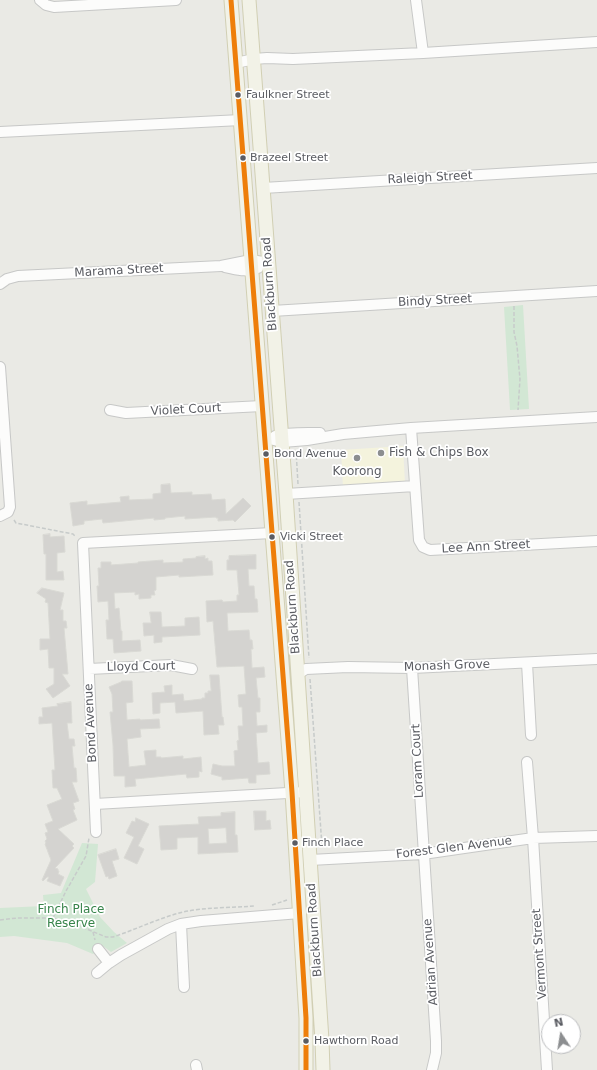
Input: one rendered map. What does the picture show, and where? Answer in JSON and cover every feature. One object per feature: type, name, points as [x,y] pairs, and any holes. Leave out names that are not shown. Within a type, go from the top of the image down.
[{"type":"main road","name":"Blackburn Road","points":[[232,0],[292,792],[306,1024],[306,1070]]},
{"type":"main road","name":"Blackburn Road","points":[[249,0],[282,438],[292,493],[298,674],[323,1070]]},
{"type":"street","points":[[40,0],[46,5],[54,7],[176,0]]},
{"type":"street","points":[[416,0],[423,53]]},
{"type":"street","points":[[236,63],[254,62],[267,58],[293,59],[423,53],[597,42]]},
{"type":"street","points":[[0,132],[241,120]]},
{"type":"street","name":"Raleigh Street","points":[[263,188],[597,168]]},
{"type":"street","points":[[252,266],[269,264]]},
{"type":"street","name":"Marama Street","points":[[0,284],[7,279],[18,276],[221,266],[245,271],[252,266]]},
{"type":"street","name":"Marama Street","points":[[0,276],[9,274],[18,276]]},
{"type":"street","name":"Bindy Street","points":[[272,311],[597,292]]},
{"type":"street","points":[[0,367],[10,507],[4,514]]},
{"type":"street","name":"Violet Court","points":[[110,410],[126,413],[262,406]]},
{"type":"street","points":[[265,438],[282,438],[307,433],[343,434],[411,428],[597,417]]},
{"type":"street","name":"Lee Ann Street","points":[[411,428],[419,540],[423,547],[430,550],[597,541]]},
{"type":"street","points":[[292,493],[415,486]]},
{"type":"street","points":[[83,543],[272,533]]},
{"type":"street","name":"Bond Avenue","points":[[83,543],[96,832]]},
{"type":"street","name":"Monash Grove","points":[[298,674],[306,669],[348,667],[412,668],[597,659]]},
{"type":"street","points":[[527,663],[531,735]]},
{"type":"street","name":"Lloyd Court","points":[[89,669],[171,664],[192,669]]},
{"type":"street","name":"Loram Court","points":[[412,668],[423,854]]},
{"type":"street","name":"Vermont Street","points":[[527,762],[548,1070]]},
{"type":"street","points":[[95,804],[305,792]]},
{"type":"street","name":"Forest Glen Avenue","points":[[310,860],[423,854],[533,838],[597,836]]},
{"type":"street","name":"Adrian Avenue","points":[[423,854],[436,1041],[436,1053],[432,1070]]},
{"type":"street","points":[[96,973],[109,963],[168,929],[181,924],[300,913]]},
{"type":"street","points":[[181,924],[184,987]]},
{"type":"street","points":[[98,949],[109,963]]},
{"type":"path","points":[[514,306],[514,332],[520,378],[518,410]]},
{"type":"path","points":[[296,450],[292,493],[309,658]]},
{"type":"path","points":[[4,514],[16,523],[73,534],[83,543]]},
{"type":"path","points":[[310,678],[322,846]]},
{"type":"path","points":[[53,918],[66,891],[86,856],[89,838],[96,832]]},
{"type":"path","points":[[271,905],[287,900]]},
{"type":"path","points":[[0,920],[17,918],[53,918],[78,925],[106,937],[113,937],[154,921],[183,912],[199,909],[256,906]]},
{"type":"shaded area","points":[[403,446],[405,484],[343,488],[341,450]]},
{"type":"green space","points":[[523,305],[529,409],[510,410],[504,307]]},
{"type":"green space","name":"Finch Place Reserve","points":[[82,843],[98,844],[95,882],[86,889],[100,917],[127,943],[111,952],[103,946],[93,954],[67,943],[14,936],[0,937],[0,908],[44,906],[43,895],[61,893]]},
{"type":"building","points":[[170,484],[171,493],[192,492],[192,495],[211,494],[212,500],[225,499],[226,514],[243,498],[251,506],[235,522],[233,520],[218,521],[218,518],[216,517],[185,519],[185,516],[154,520],[154,518],[103,523],[102,519],[84,521],[84,524],[73,526],[70,503],[87,501],[87,505],[121,502],[120,497],[129,496],[129,500],[153,499],[153,494],[161,493],[161,485]]},
{"type":"building","points":[[50,534],[50,537],[64,536],[65,552],[57,553],[57,572],[63,571],[64,580],[46,580],[46,554],[44,554],[43,535]]},
{"type":"building","points":[[256,555],[256,569],[248,569],[249,586],[254,586],[258,612],[227,613],[228,631],[249,630],[253,649],[251,649],[252,668],[264,667],[265,677],[256,678],[258,698],[260,698],[260,712],[256,712],[257,726],[267,725],[267,732],[256,733],[258,763],[269,762],[270,774],[256,775],[256,783],[249,783],[248,778],[222,780],[222,777],[211,774],[213,764],[235,766],[234,751],[238,750],[238,726],[243,726],[242,707],[239,707],[238,695],[246,694],[244,666],[217,667],[213,621],[207,622],[206,601],[237,601],[237,595],[239,595],[237,570],[227,570],[227,560],[229,560],[229,556]]},
{"type":"building","points":[[205,556],[205,559],[208,558],[208,561],[212,561],[213,575],[156,577],[156,590],[154,591],[155,595],[151,595],[151,598],[139,599],[139,594],[135,595],[135,592],[114,593],[115,609],[119,608],[122,641],[140,640],[141,651],[114,653],[113,639],[107,639],[106,620],[109,620],[108,601],[98,602],[98,568],[101,568],[101,562],[111,562],[111,565],[163,560],[163,563],[183,562],[183,559]]},
{"type":"building","points":[[42,588],[64,593],[60,610],[63,610],[63,621],[66,621],[67,628],[64,628],[68,674],[62,674],[70,686],[53,698],[46,689],[54,684],[54,668],[49,668],[48,649],[40,650],[40,639],[50,639],[48,603],[45,602],[46,599],[37,593]]},
{"type":"building","points":[[150,612],[161,612],[162,627],[185,626],[185,618],[199,617],[200,635],[162,637],[162,642],[154,643],[154,635],[144,636],[143,623],[151,623]]},
{"type":"building","points":[[210,675],[219,675],[224,725],[218,725],[219,734],[204,735],[203,711],[176,713],[175,702],[160,703],[160,713],[153,714],[152,693],[165,692],[164,686],[172,685],[172,695],[183,694],[184,701],[202,699],[205,698],[205,693],[211,691]]},
{"type":"building","points":[[122,681],[132,681],[133,702],[126,703],[127,720],[159,719],[160,728],[140,729],[141,737],[127,739],[129,767],[146,765],[144,751],[156,750],[156,757],[161,758],[183,756],[183,759],[201,757],[202,772],[199,771],[199,777],[187,778],[186,774],[135,779],[136,786],[125,787],[125,776],[114,776],[110,712],[113,712],[112,694],[109,687]]},
{"type":"building","points":[[71,702],[72,723],[67,723],[69,739],[74,739],[75,746],[72,746],[77,782],[72,782],[79,801],[73,803],[75,809],[73,810],[77,820],[58,829],[74,844],[72,846],[74,848],[55,868],[59,871],[58,874],[64,877],[60,886],[47,881],[49,877],[43,881],[42,880],[51,860],[45,844],[47,839],[45,833],[48,832],[45,824],[53,821],[47,805],[62,799],[57,788],[53,788],[52,770],[55,770],[52,723],[39,724],[39,717],[43,717],[42,708],[58,706],[57,704]]},
{"type":"building","points":[[254,811],[266,811],[266,821],[270,820],[271,829],[255,830]]},
{"type":"building","points":[[235,812],[235,835],[237,835],[238,852],[198,854],[198,837],[177,838],[177,849],[161,850],[159,826],[199,824],[198,817],[221,816],[221,813]],"holes":[[[226,828],[227,843],[209,844],[208,829]]]},
{"type":"building","points":[[136,818],[149,824],[138,846],[144,849],[137,864],[124,858],[134,837],[126,833],[132,821],[135,822]]},
{"type":"building","points":[[116,849],[119,859],[112,861],[117,876],[109,879],[108,876],[106,877],[98,855]]},
{"type":"transit line","points":[[231,0],[292,792],[306,1018],[306,1070]]},
{"type":"place","name":"Faulkner Street","points":[[238,95]]},
{"type":"place","name":"Brazeel Street","points":[[243,158]]},
{"type":"place","name":"Fish & Chips Box","points":[[381,453]]},
{"type":"place","name":"Bond Avenue","points":[[266,454]]},
{"type":"place","name":"Koorong","points":[[357,458]]},
{"type":"place","name":"Vicki Street","points":[[272,537]]},
{"type":"place","name":"Finch Place","points":[[295,843]]},
{"type":"place","name":"Hawthorn Road","points":[[306,1041]]}]
